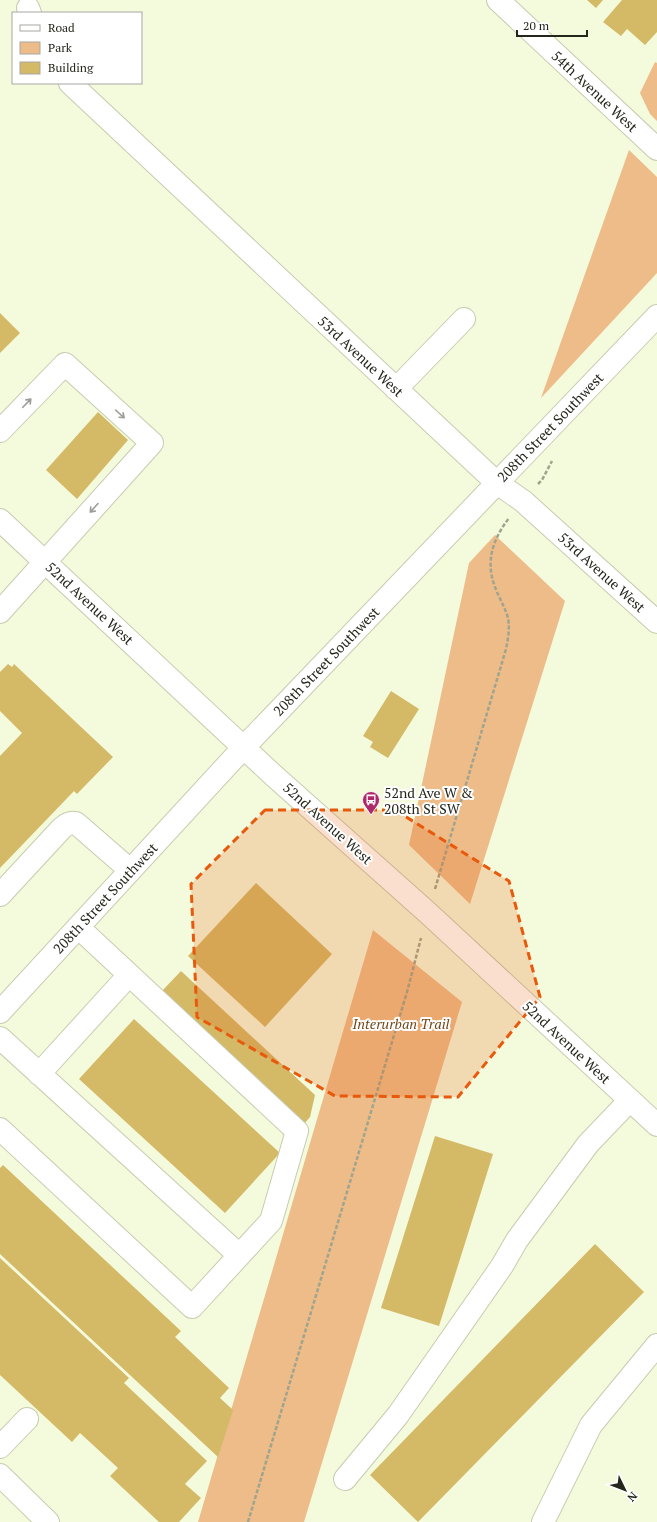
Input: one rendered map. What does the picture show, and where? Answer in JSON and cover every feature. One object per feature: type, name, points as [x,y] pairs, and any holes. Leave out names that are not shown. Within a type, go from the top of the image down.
[{"type":"street","name":"54th Avenue West","points":[[498,0],[657,149]]},
{"type":"street","name":"53rd Avenue West","points":[[71,84],[497,483],[523,501],[657,622]]},
{"type":"street","name":"208th Street Southwest","points":[[0,1012],[244,747],[657,316]]},
{"type":"street","points":[[396,389],[464,319]]},
{"type":"street","points":[[0,431],[65,364],[152,443],[0,612]]},
{"type":"street","name":"52nd Avenue West","points":[[0,520],[244,747],[428,913],[657,1125]]},
{"type":"street","points":[[0,895],[62,828],[72,822],[76,823],[130,870]]},
{"type":"street","points":[[0,1129],[192,1306],[271,1221],[297,1131],[78,927]]},
{"type":"street","points":[[40,1074],[129,975]]},
{"type":"street","points":[[0,1038],[239,1255]]},
{"type":"street","points":[[345,1479],[398,1415],[502,1266],[517,1240],[588,1144],[630,1100]]},
{"type":"street","points":[[543,1522],[591,1425],[654,1356]]},
{"type":"street","points":[[0,1448],[27,1419]]},
{"type":"street","points":[[0,1475],[48,1522]]},
{"type":"path","points":[[248,1522],[407,992],[428,913],[506,649],[508,619],[491,575],[491,562],[492,550],[496,537],[510,515]]},
{"type":"highlighted area","points":[[265,810],[395,810],[509,881],[540,997],[458,1097],[335,1096],[197,1017],[191,884]]},
{"type":"green space","points":[[655,62],[657,63],[657,121],[650,114],[640,93]]},
{"type":"green space","points":[[629,150],[657,177],[657,273],[541,398]]},
{"type":"green space","points":[[495,535],[565,601],[470,904],[409,845],[469,563]]},
{"type":"green space","name":"Interurban Trail","points":[[373,930],[462,1002],[304,1522],[198,1522]]},
{"type":"building","points":[[587,0],[603,0],[596,8]]},
{"type":"building","points":[[622,0],[657,0],[657,32],[645,45],[627,29],[621,36],[603,22]]},
{"type":"building","points":[[0,313],[20,333],[0,353]]},
{"type":"building","points":[[98,412],[128,440],[77,499],[46,470]]},
{"type":"building","points":[[8,664],[12,667],[14,664],[113,757],[77,794],[74,791],[0,868],[0,756],[22,733],[0,711],[0,672]]},
{"type":"building","points":[[391,691],[419,709],[388,758],[370,747],[373,742],[363,736]]},
{"type":"building","points":[[256,883],[332,954],[265,1027],[188,956]]},
{"type":"building","points":[[181,971],[315,1095],[310,1117],[304,1124],[162,991]]},
{"type":"building","points":[[134,1019],[280,1153],[225,1213],[79,1079]]},
{"type":"building","points":[[435,1136],[493,1154],[439,1326],[381,1308]]},
{"type":"building","points":[[3,1165],[181,1331],[175,1337],[229,1388],[220,1398],[233,1410],[218,1457],[0,1254],[0,1168]]},
{"type":"building","points":[[595,1244],[644,1292],[418,1522],[370,1475]]},
{"type":"building","points":[[0,1258],[129,1378],[124,1383],[207,1461],[185,1484],[201,1498],[179,1522],[159,1522],[110,1476],[118,1468],[80,1433],[72,1442],[0,1375]]},
{"type":"place","name":"52nd Ave W & 208th St SW","points":[[371,815]]}]
